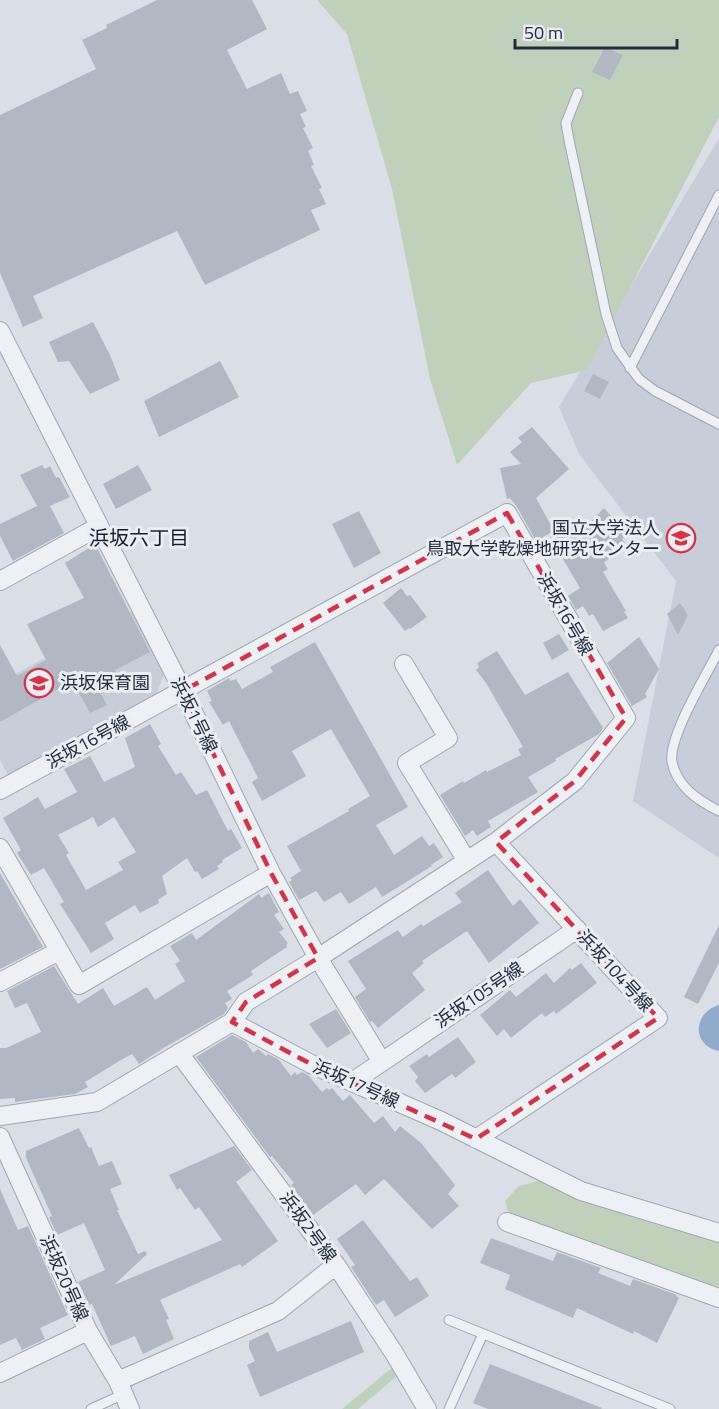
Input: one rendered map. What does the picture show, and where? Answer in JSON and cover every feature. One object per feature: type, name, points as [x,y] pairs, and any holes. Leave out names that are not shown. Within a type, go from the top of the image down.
[{"type":"street","name":"浜坂1号線","points":[[0,331],[183,691],[271,873],[318,958],[382,1062]]},
{"type":"street","name":"浜坂16号線","points":[[0,790],[507,513],[626,718],[575,781],[496,843],[246,1002],[232,1022]]},
{"type":"street","points":[[0,581],[98,527]]},
{"type":"street","points":[[404,664],[448,738],[407,764],[467,861]]},
{"type":"street","name":"浜坂104号線","points":[[476,1138],[658,1018],[496,843]]},
{"type":"street","points":[[0,848],[8,881],[59,951],[79,985],[271,873]]},
{"type":"street","name":"浜坂105号線","points":[[382,1062],[577,928]]},
{"type":"street","points":[[0,982],[59,951]]},
{"type":"street","points":[[0,1116],[97,1102],[232,1022]]},
{"type":"street","name":"浜坂17号線","points":[[232,1022],[311,1064],[441,1121],[581,1191],[719,1233]]},
{"type":"street","name":"浜坂2号線","points":[[179,1053],[336,1265],[394,1353],[427,1409]]},
{"type":"street","points":[[352,1082],[382,1062]]},
{"type":"street","name":"浜坂20号線","points":[[0,1137],[88,1331],[0,1373]]},
{"type":"street","points":[[507,1222],[719,1298]]},
{"type":"street","points":[[88,1331],[124,1395],[278,1311],[336,1265]]},
{"type":"lane","points":[[578,93],[566,123],[568,140],[611,333],[617,348],[639,379],[655,391],[719,424]]},
{"type":"lane","points":[[630,368],[719,195]]},
{"type":"lane","points":[[719,650],[675,737],[672,761],[681,781],[696,799],[719,811]]},
{"type":"lane","points":[[449,1320],[670,1409]]},
{"type":"lane","points":[[449,1409],[483,1334]]},
{"type":"lane","points":[[91,1409],[124,1395]]},
{"type":"highlighted area","points":[[507,513],[626,718],[575,781],[496,842],[658,1018],[476,1139],[311,1064],[232,1022],[246,1002],[318,958],[271,873],[183,691]]},
{"type":"shaded area","name":"国立大学法人 鳥取大学乾燥地研究センター","points":[[719,138],[719,858],[633,801],[676,581],[579,454],[559,407]]},
{"type":"shaded area","points":[[136,609],[165,671],[157,693],[8,775],[0,760],[0,682]]},
{"type":"green space","points":[[317,0],[719,0],[719,117],[587,370],[531,383],[457,465],[430,379],[392,189],[347,34]]},
{"type":"green space","points":[[542,1180],[651,1223],[719,1239],[719,1293],[523,1221],[508,1211],[505,1201],[519,1186]]},
{"type":"green space","points":[[394,1366],[397,1376],[358,1409],[342,1409]]},
{"type":"water","points":[[719,1005],[719,1051],[704,1043],[699,1029],[704,1014]]},
{"type":"building","points":[[157,0],[252,0],[267,29],[227,50],[247,89],[281,73],[290,94],[298,91],[307,111],[300,114],[306,127],[303,128],[313,148],[308,151],[314,165],[311,166],[322,188],[319,189],[326,204],[311,210],[320,230],[205,285],[177,231],[33,296],[43,318],[23,327],[0,273],[0,115],[96,69],[82,40],[107,28],[106,25]]},
{"type":"building","points":[[605,47],[623,55],[610,80],[592,72]]},
{"type":"building","points":[[93,322],[120,380],[90,394],[69,361],[58,362],[49,342]]},
{"type":"building","points":[[220,361],[239,397],[159,437],[144,401]]},
{"type":"building","points":[[593,374],[609,382],[600,399],[584,391]]},
{"type":"building","points":[[532,427],[569,469],[536,498],[554,531],[536,541],[517,507],[510,498],[507,499],[500,468],[521,464],[510,452],[522,442],[518,438]]},
{"type":"building","points":[[42,465],[45,469],[50,466],[70,497],[50,506],[64,533],[13,561],[0,536],[0,524],[37,506],[20,475]]},
{"type":"building","points":[[138,465],[152,490],[116,509],[103,484]]},
{"type":"building","points":[[604,508],[627,534],[622,539],[625,543],[604,563],[608,569],[603,572],[628,618],[603,631],[593,614],[589,616],[583,606],[576,610],[568,596],[580,588],[550,537],[581,520],[585,528]]},
{"type":"building","points":[[359,511],[381,553],[354,568],[332,524]]},
{"type":"building","points":[[95,544],[150,652],[115,670],[118,676],[113,679],[115,684],[101,694],[107,705],[90,713],[75,686],[70,688],[67,684],[0,722],[0,645],[17,676],[46,660],[27,624],[84,598],[65,563]]},
{"type":"building","points":[[401,588],[407,596],[410,595],[427,617],[405,631],[383,603]]},
{"type":"building","points":[[680,603],[688,615],[678,635],[667,614]]},
{"type":"building","points":[[559,634],[569,650],[552,660],[543,643]]},
{"type":"building","points":[[639,637],[659,669],[645,694],[647,697],[632,706],[607,663]]},
{"type":"building","points":[[315,642],[408,807],[376,825],[394,855],[422,836],[429,846],[434,843],[443,857],[382,897],[376,887],[349,904],[341,892],[324,902],[316,891],[299,900],[289,882],[292,880],[290,878],[301,871],[287,846],[349,811],[348,809],[370,796],[331,729],[292,751],[306,776],[262,801],[252,782],[258,778],[229,721],[223,725],[209,702],[212,701],[207,691],[229,678],[230,681],[236,679],[242,689],[273,672],[270,667]]},
{"type":"building","points":[[497,651],[525,695],[568,672],[603,728],[599,734],[528,777],[538,792],[488,821],[491,827],[477,836],[473,830],[465,836],[440,795],[463,781],[464,783],[486,770],[487,772],[521,755],[518,749],[523,747],[476,670],[479,667],[477,663]]},
{"type":"building","points":[[150,724],[161,744],[158,746],[176,775],[181,772],[196,795],[207,790],[228,831],[231,829],[242,848],[222,860],[223,862],[217,866],[219,869],[202,879],[187,858],[162,876],[167,894],[158,900],[159,903],[140,913],[135,905],[105,923],[114,939],[91,953],[60,904],[64,902],[44,868],[31,875],[17,853],[21,850],[3,818],[38,797],[45,809],[77,792],[64,769],[90,756],[104,782],[135,767],[125,738]],"holes":[[[93,817],[98,827],[114,817],[136,852],[118,862],[123,870],[86,890],[66,855],[69,853],[58,835]]]},
{"type":"building","points":[[488,870],[513,906],[520,899],[539,923],[489,963],[467,931],[422,961],[424,963],[412,973],[425,990],[378,1028],[372,1021],[370,1022],[355,997],[366,989],[348,961],[398,930],[403,937],[421,924],[423,926],[462,902],[455,893]]},
{"type":"building","points":[[0,873],[43,947],[0,969]]},
{"type":"building","points":[[269,893],[279,912],[274,915],[284,929],[279,932],[288,943],[287,947],[251,971],[253,975],[227,991],[232,999],[225,1003],[228,1008],[224,1014],[139,1064],[132,1054],[85,1082],[88,1087],[75,1094],[15,1102],[15,1098],[0,1099],[0,1048],[6,1048],[41,1032],[27,1003],[15,1008],[7,991],[54,966],[78,1004],[103,988],[114,1006],[147,987],[155,1000],[185,981],[175,964],[180,961],[170,946],[192,933],[196,940],[259,894],[261,898]]},
{"type":"building","points":[[719,925],[719,963],[698,1004],[684,997]]},
{"type":"building","points":[[581,963],[597,983],[556,1014],[554,1011],[545,1017],[542,1013],[511,1038],[504,1029],[497,1036],[480,1015],[510,990],[516,997],[546,973],[554,983],[570,968],[572,970]]},
{"type":"building","points":[[336,1009],[351,1033],[327,1048],[309,1024]]},
{"type":"building","points":[[232,1035],[246,1042],[253,1053],[258,1049],[266,1056],[268,1054],[278,1059],[291,1076],[295,1072],[297,1075],[302,1072],[308,1075],[322,1092],[327,1088],[329,1090],[332,1088],[343,1101],[350,1095],[374,1123],[383,1116],[395,1132],[400,1126],[421,1143],[455,1185],[448,1194],[459,1206],[432,1229],[384,1179],[365,1195],[356,1184],[313,1215],[291,1185],[294,1183],[272,1156],[270,1157],[196,1057]]},
{"type":"building","points":[[458,1037],[476,1062],[455,1078],[452,1074],[425,1093],[415,1081],[418,1077],[409,1066],[427,1054],[429,1057]]},
{"type":"building","points":[[79,1128],[99,1166],[112,1161],[122,1184],[110,1189],[119,1210],[117,1210],[138,1254],[145,1251],[147,1254],[114,1285],[222,1240],[199,1207],[195,1210],[180,1188],[177,1190],[169,1175],[234,1146],[252,1170],[236,1182],[278,1241],[242,1267],[240,1264],[160,1300],[169,1319],[166,1320],[174,1339],[143,1354],[135,1336],[111,1346],[92,1304],[89,1305],[78,1282],[105,1270],[84,1223],[57,1235],[49,1217],[52,1216],[26,1158],[26,1151]]},
{"type":"building","points":[[0,1189],[18,1230],[28,1226],[68,1315],[40,1328],[45,1339],[22,1350],[16,1338],[0,1345]]},
{"type":"building","points":[[363,1220],[410,1281],[417,1277],[429,1296],[395,1317],[384,1300],[376,1305],[351,1267],[355,1265],[337,1239]]},
{"type":"building","points":[[491,1238],[553,1261],[557,1252],[601,1268],[598,1273],[630,1286],[633,1279],[677,1295],[679,1298],[657,1343],[577,1308],[573,1318],[505,1289],[510,1275],[480,1263]]},
{"type":"building","points":[[351,1321],[364,1352],[260,1397],[247,1365],[255,1361],[249,1348],[249,1341],[268,1332],[277,1352]]},
{"type":"building","points":[[490,1364],[602,1408],[488,1409],[473,1403]]},
{"type":"place","name":"国立大学法人 鳥取大学乾燥地研究センター","points":[[681,538]]},
{"type":"place","name":"浜坂保育園","points":[[39,683]]},
{"type":"district","name":"浜坂六丁目","points":[[139,538]]}]
